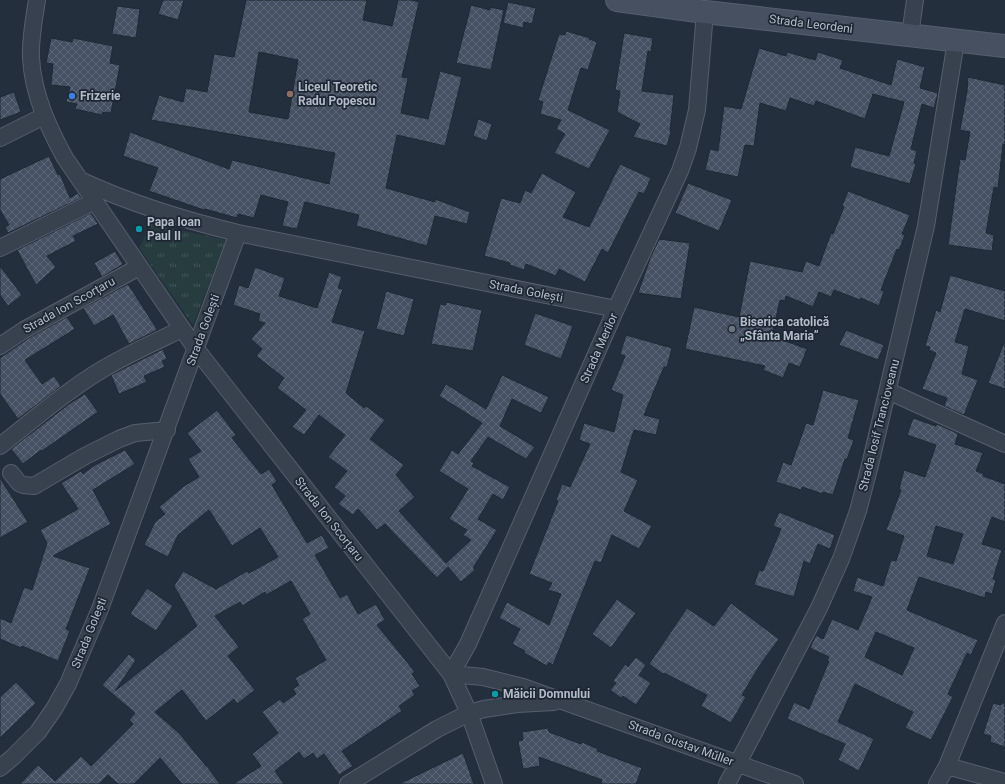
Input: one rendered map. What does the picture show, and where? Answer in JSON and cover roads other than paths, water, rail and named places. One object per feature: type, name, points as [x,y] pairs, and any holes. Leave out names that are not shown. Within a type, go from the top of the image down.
[{"type":"main road","name":"Strada Leordeni","points":[[617,0],[705,12],[1005,46]]},
{"type":"street","name":"Strada Ion Scorțaru","points":[[37,0],[31,57],[34,78],[44,116],[54,138],[80,180],[196,349],[451,674],[469,713],[494,784]]},
{"type":"street","points":[[910,35],[915,0]]},
{"type":"street","name":"Strada Merilor","points":[[451,674],[468,644],[503,568],[616,309],[668,197],[688,148],[697,110],[705,12]]},
{"type":"street","name":"Strada Iosif Trancioveanu","points":[[727,784],[819,608],[841,559],[858,511],[888,391],[926,226],[956,41]]},
{"type":"street","points":[[0,138],[44,116]]},
{"type":"street","points":[[80,180],[137,204],[198,223],[238,233]]},
{"type":"street","points":[[0,248],[95,201]]},
{"type":"street","name":"Strada Golești","points":[[0,768],[38,732],[54,709],[68,684],[100,609],[238,233],[616,309]]},
{"type":"street","name":"Strada Ion Scorțaru","points":[[0,346],[30,327],[139,266]]},
{"type":"street","points":[[0,446],[62,397],[101,370],[137,350],[182,329]]},
{"type":"street","points":[[888,391],[1005,444]]},
{"type":"street","points":[[11,473],[19,483],[34,486],[120,438],[135,433],[166,430]]},
{"type":"street","points":[[937,784],[947,766],[1005,624]]},
{"type":"street","name":"Strada Gustav Műller","points":[[451,674],[483,677],[503,681],[567,702],[795,784]]},
{"type":"street","name":"Strada Gustav Műller","points":[[348,784],[437,729],[469,713],[516,704],[567,702]]},
{"type":"street","points":[[947,766],[1005,782]]},
{"type":"place","name":"Liceul Teoretic Radu Popescu","points":[[290,94]]},
{"type":"place","name":"Frizerie","points":[[72,96]]},
{"type":"place","name":"Papa Ioan Paul II","points":[[139,229]]},
{"type":"place","name":"Biserica catolică „Sfânta Maria”","points":[[732,329]]},
{"type":"place","name":"Măicii Domnului","points":[[495,694]]}]
